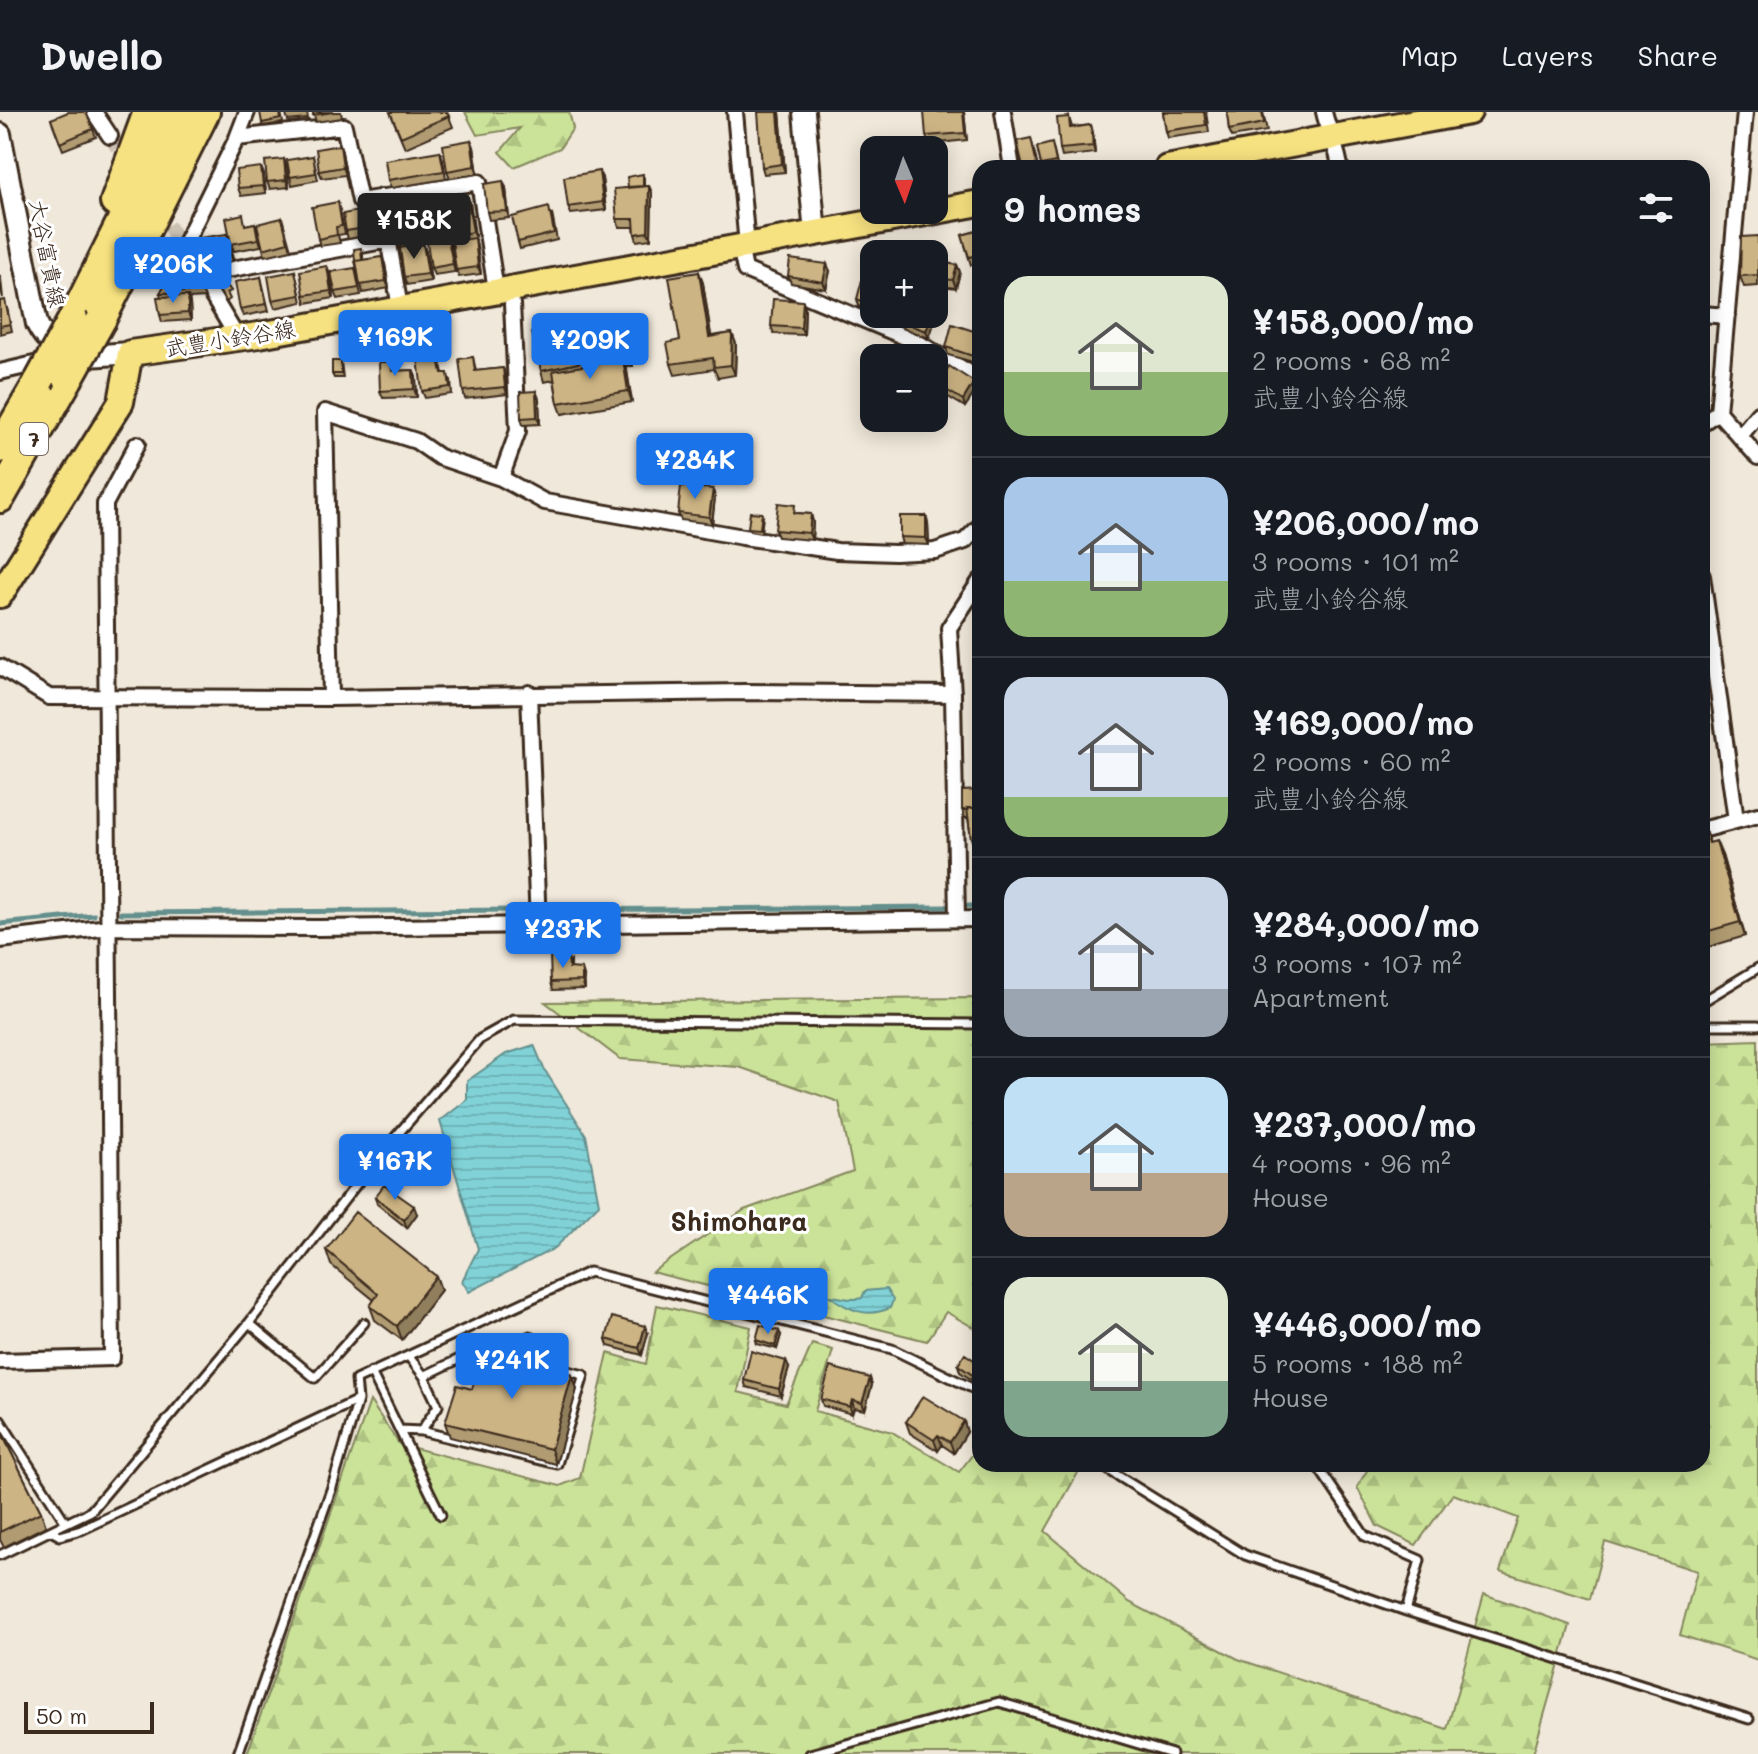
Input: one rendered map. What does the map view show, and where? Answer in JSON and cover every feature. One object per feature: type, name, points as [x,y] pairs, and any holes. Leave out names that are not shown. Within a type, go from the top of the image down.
[{"type":"highway","points":[[86,314],[77,286],[119,193],[148,112]]},
{"type":"highway","name":"7","points":[[0,498],[69,367],[86,314],[176,112]]},
{"type":"highway","name":"7","points":[[0,448],[39,381],[142,241],[205,112]]},
{"type":"highway","points":[[142,241],[173,206],[219,112]]},
{"type":"main road","points":[[804,112],[815,234]]},
{"type":"main road","points":[[1209,160],[1469,112]]},
{"type":"main road","name":"大谷富貴線","points":[[0,134],[37,324],[46,341],[69,367]]},
{"type":"main road","name":"武豊小鈴谷線","points":[[130,353],[400,308],[504,297],[744,246],[972,205]]},
{"type":"main road","points":[[0,595],[121,402],[130,353],[69,367]]},
{"type":"street","points":[[94,112],[110,136]]},
{"type":"street","points":[[237,337],[183,247],[247,112]]},
{"type":"street","points":[[735,112],[745,270],[917,342],[972,374]]},
{"type":"street","points":[[1003,112],[1011,160]]},
{"type":"street","points":[[1324,112],[1329,137],[1339,160]]},
{"type":"street","points":[[1745,112],[1718,412],[1758,457]]},
{"type":"street","points":[[237,138],[344,126],[360,201],[479,182],[504,297],[518,431],[501,478]]},
{"type":"street","points":[[381,197],[400,308]]},
{"type":"street","points":[[200,275],[388,240]]},
{"type":"street","points":[[1710,315],[1727,316]]},
{"type":"street","points":[[0,372],[69,367]]},
{"type":"street","points":[[331,698],[325,412],[416,441],[439,457],[501,478],[545,502],[837,551],[935,551],[965,541],[972,534]]},
{"type":"street","points":[[1710,418],[1718,412]]},
{"type":"street","points":[[1740,436],[1758,414]]},
{"type":"street","points":[[0,1361],[112,1358],[105,504],[137,444]]},
{"type":"street","points":[[957,919],[962,791],[949,628],[972,593]]},
{"type":"street","points":[[1710,633],[1736,820]]},
{"type":"street","points":[[0,667],[49,697],[331,698],[745,692],[953,694]]},
{"type":"street","points":[[529,693],[538,925]]},
{"type":"street","points":[[1710,828],[1758,815]]},
{"type":"street","points":[[0,940],[109,927],[972,919]]},
{"type":"lane","points":[[1710,997],[1758,968]]},
{"type":"lane","points":[[0,1555],[91,1511],[249,1323],[373,1163],[470,1050],[480,1039],[514,1020],[972,1024]]},
{"type":"lane","points":[[1710,1025],[1758,1025]]},
{"type":"lane","points":[[238,1754],[332,1487],[358,1400],[356,1380],[371,1372],[589,1272],[892,1349],[972,1388]]},
{"type":"lane","points":[[249,1323],[315,1378],[364,1323]]},
{"type":"lane","points":[[498,1353],[530,1336]]},
{"type":"lane","points":[[400,1430],[421,1431],[557,1464],[584,1375],[480,1349],[424,1376]]},
{"type":"lane","points":[[409,1357],[424,1376],[438,1406],[421,1431]]},
{"type":"lane","points":[[371,1372],[441,1515]]},
{"type":"lane","points":[[51,1531],[60,1536],[81,1530],[358,1400]]},
{"type":"lane","points":[[0,1420],[66,1523]]},
{"type":"lane","points":[[1112,1472],[1245,1555],[1406,1611],[1749,1719]]},
{"type":"lane","points":[[1324,1472],[1365,1536],[1420,1560],[1406,1611]]},
{"type":"lane","points":[[810,1754],[999,1702],[1172,1754]]},
{"type":"green space","points":[[465,112],[569,112],[573,128],[560,148],[514,167],[500,152],[520,128],[477,135]]},
{"type":"green space","points":[[972,998],[972,1327],[946,1312],[927,1341],[652,1272],[744,1210],[853,1171],[839,1102],[739,1067],[620,1059],[545,1002]]},
{"type":"green space","points":[[1758,1040],[1758,1660],[1680,1635],[1697,1571],[1605,1542],[1590,1599],[1500,1571],[1518,1518],[1453,1494],[1416,1545],[1377,1526],[1357,1487],[1366,1472],[1710,1472],[1710,1042]]},
{"type":"green space","points":[[657,1305],[751,1327],[738,1392],[786,1404],[812,1344],[833,1350],[815,1411],[892,1432],[959,1472],[972,1455],[972,1472],[1078,1472],[1045,1531],[1129,1602],[1238,1659],[1447,1729],[1484,1594],[1570,1625],[1533,1754],[247,1754],[370,1401],[399,1444],[560,1486],[580,1478],[608,1353],[646,1364]]},
{"type":"water","points":[[534,1045],[544,1069],[586,1135],[599,1204],[555,1248],[469,1292],[462,1281],[478,1249],[440,1121],[467,1100],[467,1081],[506,1054]]},
{"type":"water","points":[[886,1289],[893,1300],[890,1308],[866,1313],[845,1306],[830,1296],[858,1299],[865,1291]]},
{"type":"building","points":[[68,112],[86,112],[93,129],[60,143],[51,119]]},
{"type":"building","points":[[260,112],[280,112],[281,119],[262,123]]},
{"type":"building","points":[[390,112],[447,112],[449,116],[401,137]]},
{"type":"building","points":[[758,112],[778,112],[782,164],[762,167]]},
{"type":"building","points":[[924,112],[963,112],[965,133],[926,136]]},
{"type":"building","points":[[1163,112],[1204,112],[1206,125],[1166,131]]},
{"type":"building","points":[[1227,112],[1262,112],[1264,123],[1229,130]]},
{"type":"building","points":[[1069,117],[1070,128],[1091,125],[1093,146],[1060,149],[1057,118]]},
{"type":"building","points":[[1031,138],[1036,160],[1021,160],[1017,141]]},
{"type":"building","points":[[471,140],[475,166],[447,171],[443,145]]},
{"type":"building","points":[[1052,143],[1056,160],[1040,160],[1037,147]]},
{"type":"building","points":[[340,145],[343,167],[319,171],[316,149]]},
{"type":"building","points":[[440,151],[444,171],[388,180],[385,160]]},
{"type":"building","points":[[313,156],[316,173],[290,177],[287,160]]},
{"type":"building","points":[[284,159],[286,180],[267,182],[265,161]]},
{"type":"building","points":[[261,167],[263,186],[238,188],[236,170]]},
{"type":"building","points":[[599,171],[603,202],[568,207],[564,177]]},
{"type":"building","points":[[643,174],[643,186],[628,187],[627,177]]},
{"type":"building","points":[[503,181],[507,211],[487,212],[484,184]]},
{"type":"building","points":[[649,186],[648,232],[635,234],[634,219],[617,219],[614,189]]},
{"type":"building","points":[[467,196],[473,232],[461,234],[459,225],[449,227],[445,199]]},
{"type":"building","points":[[338,202],[342,226],[336,227],[337,235],[318,239],[312,207]]},
{"type":"building","points":[[443,204],[447,228],[425,231],[421,208]]},
{"type":"building","points":[[549,207],[554,233],[518,242],[512,217]]},
{"type":"building","points":[[369,209],[372,227],[346,231],[343,214]]},
{"type":"building","points":[[416,209],[421,236],[398,240],[393,213]]},
{"type":"building","points":[[243,214],[245,225],[255,223],[258,239],[231,244],[226,218]]},
{"type":"building","points":[[282,218],[288,242],[263,249],[257,224]]},
{"type":"building","points":[[972,232],[972,256],[969,257],[962,235]]},
{"type":"building","points":[[227,234],[230,254],[201,258],[199,238]]},
{"type":"building","points":[[1758,236],[1758,275],[1740,276],[1741,237]]},
{"type":"building","points":[[475,238],[478,267],[456,270],[452,241]]},
{"type":"building","points":[[448,239],[453,264],[431,268],[427,242]]},
{"type":"building","points":[[423,244],[428,274],[404,277],[400,248]]},
{"type":"building","points":[[361,248],[362,260],[355,261],[354,249]]},
{"type":"building","points":[[382,257],[386,281],[360,285],[356,261]]},
{"type":"building","points":[[790,259],[827,264],[823,282],[788,276]]},
{"type":"building","points":[[185,262],[202,291],[160,293],[175,266]]},
{"type":"building","points":[[948,263],[957,265],[953,280],[948,279]]},
{"type":"building","points":[[327,266],[331,291],[304,295],[300,271]]},
{"type":"building","points":[[355,268],[359,288],[335,292],[331,272]]},
{"type":"building","points":[[295,271],[300,295],[272,300],[268,276]]},
{"type":"building","points":[[699,272],[709,337],[732,333],[731,365],[714,367],[713,358],[671,364],[667,343],[680,340],[669,277]]},
{"type":"building","points":[[261,277],[266,304],[240,309],[235,282]]},
{"type":"building","points":[[226,284],[231,291],[227,293],[230,299],[226,302],[218,289]]},
{"type":"building","points":[[188,296],[188,313],[160,315],[157,297]]},
{"type":"building","points":[[773,299],[803,301],[801,328],[771,326]]},
{"type":"building","points":[[5,300],[10,324],[0,326],[0,301]]},
{"type":"building","points":[[574,323],[583,362],[541,371],[532,333]]},
{"type":"building","points":[[952,324],[972,330],[972,356],[948,348]]},
{"type":"building","points":[[380,328],[383,348],[364,351],[361,331]]},
{"type":"building","points":[[632,349],[631,362],[624,362],[621,351]]},
{"type":"building","points":[[439,357],[442,373],[448,373],[450,387],[422,391],[418,359]]},
{"type":"building","points":[[473,357],[475,371],[503,368],[505,387],[463,391],[459,359]]},
{"type":"building","points":[[623,359],[628,391],[558,403],[553,371]]},
{"type":"building","points":[[332,361],[341,361],[341,374],[332,374]]},
{"type":"building","points":[[379,362],[391,362],[392,371],[413,370],[414,389],[380,391]]},
{"type":"building","points":[[949,366],[972,381],[963,400],[948,391]]},
{"type":"building","points":[[536,391],[537,417],[521,418],[520,392]]},
{"type":"building","points":[[681,486],[713,489],[709,517],[678,513]]},
{"type":"building","points":[[778,503],[795,505],[794,513],[811,514],[809,533],[775,530]]},
{"type":"building","points":[[750,512],[762,513],[760,529],[748,528]]},
{"type":"building","points":[[900,516],[926,516],[926,538],[900,537]]},
{"type":"building","points":[[972,790],[972,808],[968,810],[962,810],[962,791]]},
{"type":"building","points":[[967,808],[972,808],[971,838]]},
{"type":"building","points":[[1716,841],[1740,922],[1710,931],[1710,843]]},
{"type":"building","points":[[550,954],[568,954],[569,968],[582,969],[582,981],[551,982]]},
{"type":"building","points":[[384,1185],[414,1206],[404,1220],[375,1197]]},
{"type":"building","points":[[355,1212],[436,1276],[397,1326],[370,1306],[378,1294],[326,1250]]},
{"type":"building","points":[[612,1317],[645,1326],[639,1348],[606,1339]]},
{"type":"building","points":[[760,1325],[779,1331],[775,1346],[756,1340]]},
{"type":"building","points":[[751,1351],[786,1361],[779,1389],[744,1380]]},
{"type":"building","points":[[483,1353],[572,1375],[551,1449],[445,1423],[457,1385],[472,1389]]},
{"type":"building","points":[[965,1354],[972,1359],[972,1375],[958,1365]]},
{"type":"building","points":[[830,1367],[870,1378],[862,1403],[852,1400],[850,1407],[821,1399]]},
{"type":"building","points":[[923,1396],[964,1421],[950,1442],[938,1435],[934,1440],[906,1422]]},
{"type":"building","points":[[0,1430],[41,1512],[0,1532]]},
{"type":"waterway","points":[[545,910],[947,907]]},
{"type":"waterway","points":[[121,913],[521,910]]},
{"type":"waterway","points":[[0,924],[94,915]]},
{"type":"tunnel","points":[[110,136],[129,167]]},
{"type":"tunnel","points":[[156,208],[183,247]]},
{"type":"district","name":"Shimohara","points":[[739,1221]]}]
